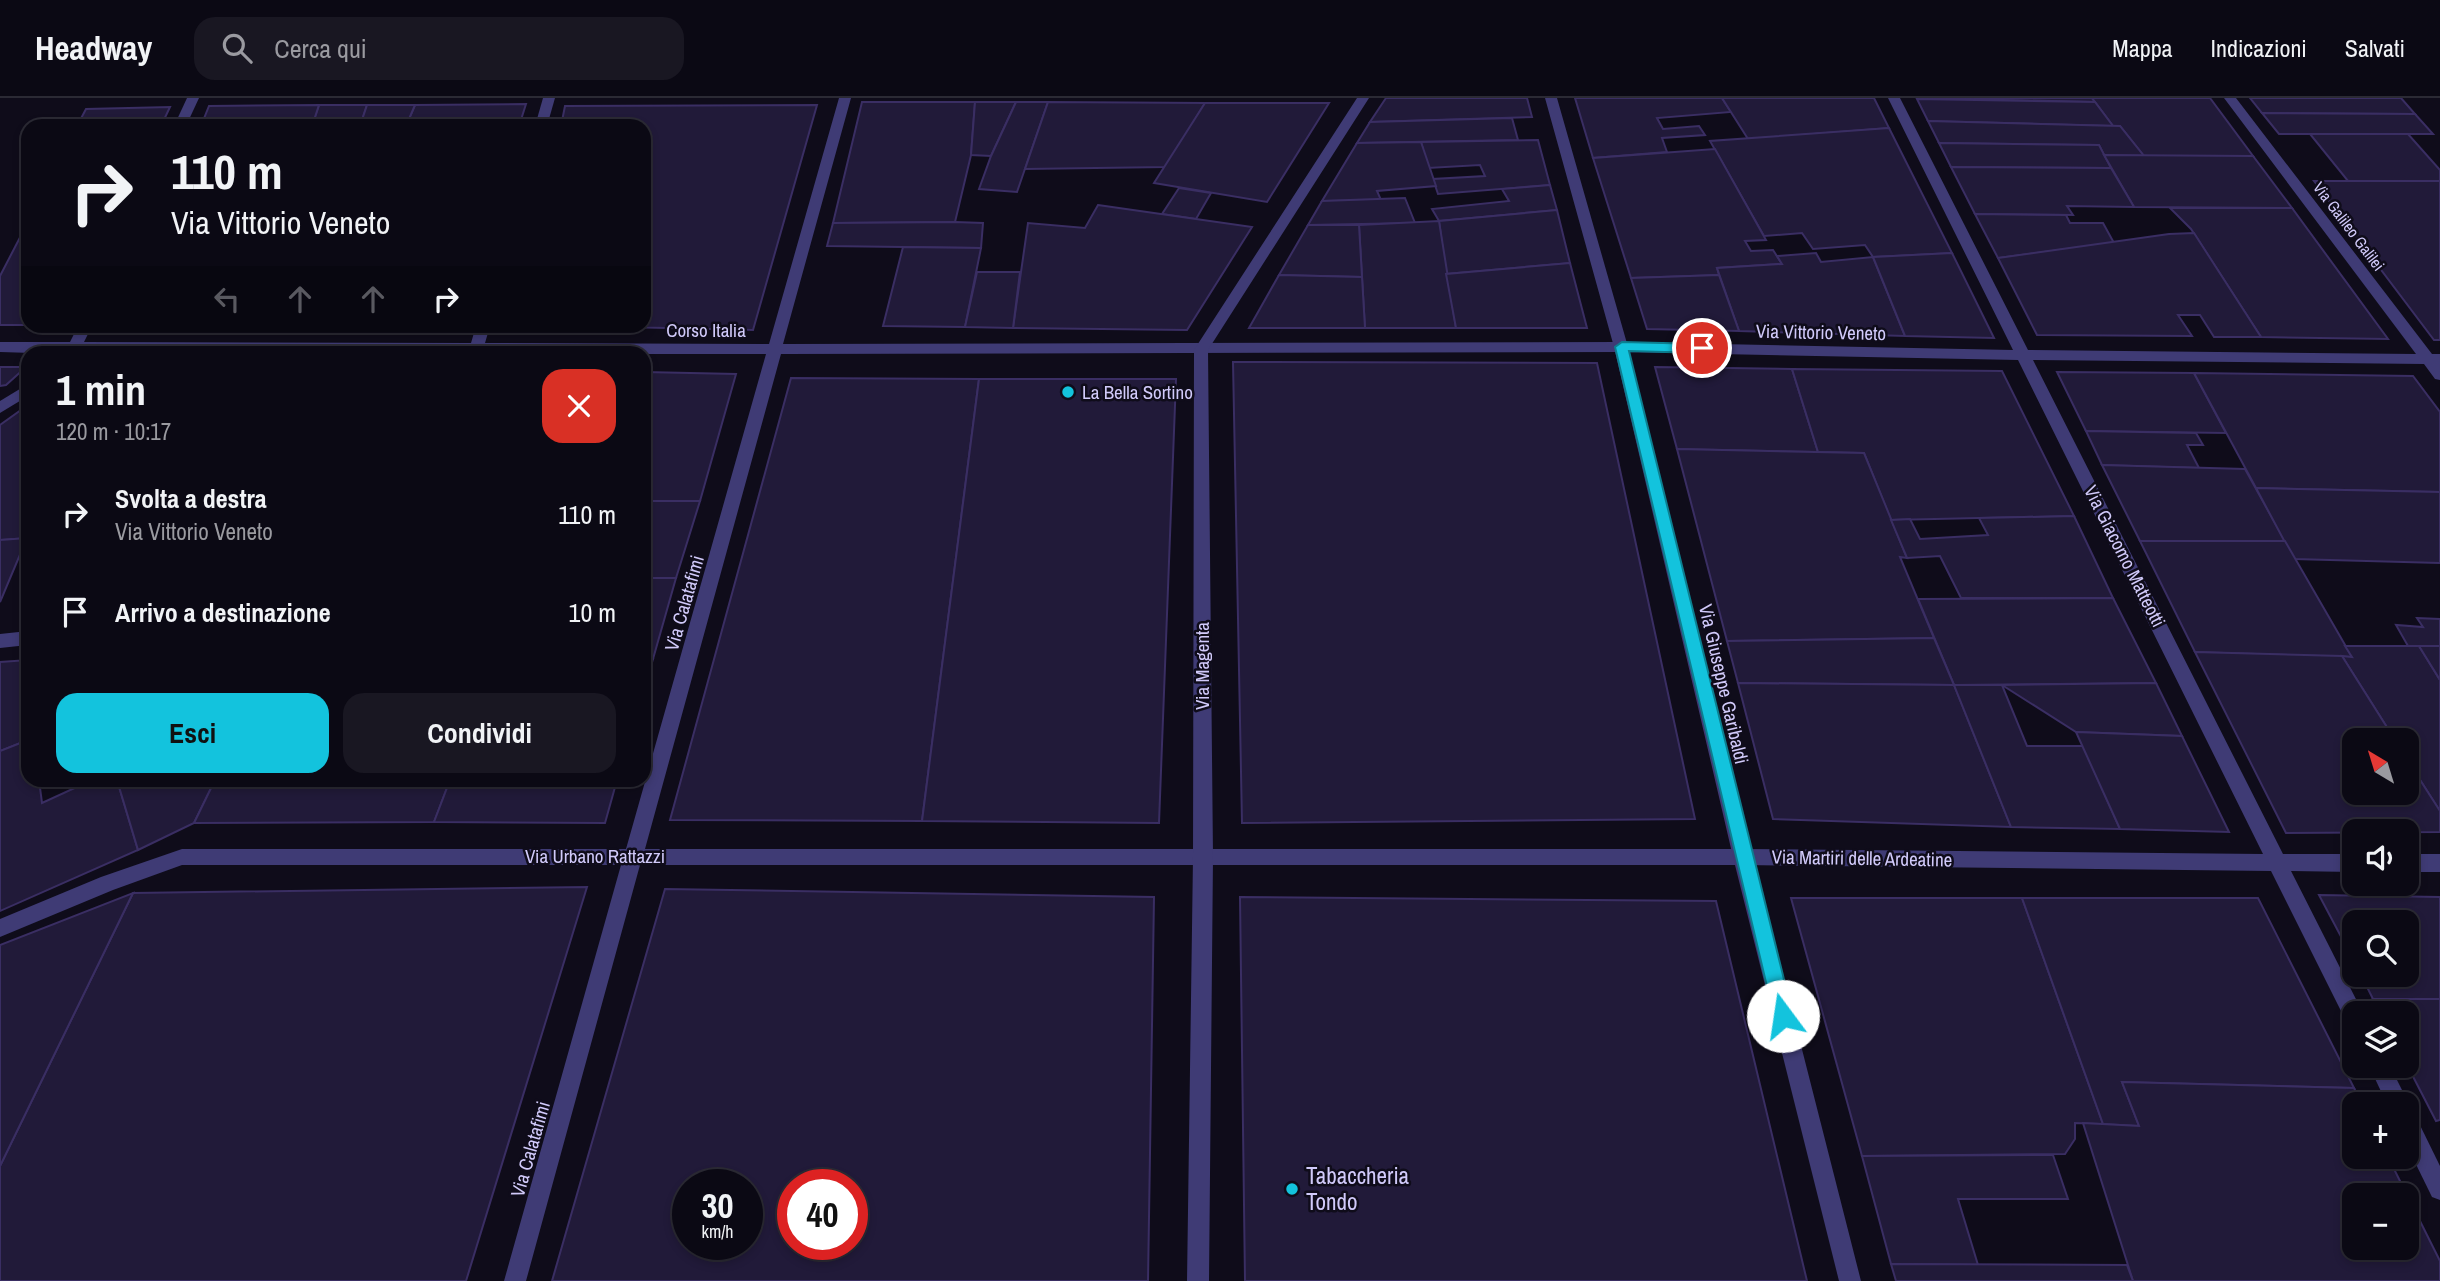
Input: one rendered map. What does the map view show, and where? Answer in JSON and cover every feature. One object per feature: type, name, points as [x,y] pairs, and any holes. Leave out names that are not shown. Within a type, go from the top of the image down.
[{"type":"street","points":[[183,119],[193,98]]},
{"type":"street","points":[[543,119],[549,98]]},
{"type":"street","name":"Via Calatafimi","points":[[515,1281],[777,350],[845,98]]},
{"type":"street","points":[[1201,350],[1363,98]]},
{"type":"street","name":"Via Giuseppe Garibaldi","points":[[1551,98],[1622,347],[1743,857],[1850,1281]]},
{"type":"street","name":"Via Giacomo Matteotti","points":[[1894,98],[2347,1001]]},
{"type":"street","name":"Via Galileo Galilei","points":[[2230,98],[2434,359],[2440,375]]},
{"type":"street","name":"Corso Italia","points":[[0,347],[21,348]]},
{"type":"street","name":"Via Vittorio Veneto","points":[[1201,350],[1622,347],[2434,359]]},
{"type":"street","name":"Corso Italia","points":[[651,350],[1201,350]]},
{"type":"street","name":"Via Magenta","points":[[1198,1281],[1203,857],[1201,350]]},
{"type":"street","points":[[0,408],[21,393]]},
{"type":"street","points":[[0,641],[21,639]]},
{"type":"street","name":"Via Urbano Rattazzi","points":[[0,928],[108,883],[182,857],[1203,857]]},
{"type":"street","name":"Via Martiri delle Ardeatine","points":[[1203,857],[1743,857],[2342,863]]},
{"type":"street","points":[[2419,863],[2440,863]]},
{"type":"street","points":[[2419,1147],[2440,1189]]},
{"type":"building","points":[[1386,98],[1527,98],[1532,117],[1370,122]]},
{"type":"building","points":[[1575,98],[1722,98],[1731,112],[1657,118],[1663,129],[1699,126],[1705,135],[1662,138],[1667,152],[1593,158]]},
{"type":"building","points":[[1722,98],[1874,98],[1889,128],[1748,139]]},
{"type":"building","points":[[1917,98],[2092,98],[2095,102]]},
{"type":"building","points":[[2092,98],[2210,98],[2253,156],[2144,156],[2120,126],[2113,126]]},
{"type":"building","points":[[2250,98],[2401,98],[2415,114],[2262,113]]},
{"type":"building","points":[[1917,99],[2095,102],[2113,126],[1928,121]]},
{"type":"building","points":[[862,102],[975,102],[971,155],[955,222],[833,223]]},
{"type":"building","points":[[975,102],[1016,102],[991,156],[971,155]]},
{"type":"building","points":[[1016,102],[1048,102],[1017,192],[979,189],[991,156]]},
{"type":"building","points":[[1048,102],[1205,103],[1166,167],[1025,169]]},
{"type":"building","points":[[1205,103],[1329,103],[1267,202],[1154,183]]},
{"type":"building","points":[[526,104],[521,119],[409,119],[415,105]]},
{"type":"building","points":[[319,105],[367,105],[362,119],[314,119]]},
{"type":"building","points":[[319,105],[314,119],[204,119],[209,106]]},
{"type":"building","points":[[367,105],[415,105],[409,119],[362,119]]},
{"type":"building","points":[[817,105],[753,330],[651,328],[651,119],[562,119],[565,106]]},
{"type":"building","points":[[170,107],[164,119],[81,119],[86,109]]},
{"type":"building","points":[[2262,113],[2415,114],[2433,134],[2279,134]]},
{"type":"building","points":[[1512,118],[1518,140],[1357,143],[1370,122]]},
{"type":"building","points":[[1928,121],[2120,126],[2144,156],[2104,155],[2099,145],[1939,143]]},
{"type":"building","points":[[1889,128],[1952,253],[1873,257],[1865,245],[1813,249],[1802,233],[1764,236],[1710,141]]},
{"type":"building","points":[[2310,134],[2408,134],[2440,170],[2440,181],[2348,181]]},
{"type":"building","points":[[1538,140],[1550,185],[1438,194],[1433,179],[1485,176],[1480,165],[1428,168],[1421,142]]},
{"type":"building","points":[[1421,142],[1436,186],[1377,191],[1381,200],[1322,201],[1357,143]]},
{"type":"building","points":[[1939,143],[2099,145],[2111,168],[1951,167]]},
{"type":"building","points":[[1715,149],[1766,240],[1745,241],[1751,251],[1773,250],[1782,264],[1717,268],[1719,275],[1631,278],[1593,158]]},
{"type":"building","points":[[2104,155],[2253,156],[2292,208],[2134,207]]},
{"type":"building","points":[[1951,167],[2111,168],[2134,207],[2067,206],[2073,215],[1975,214]]},
{"type":"building","points":[[2314,181],[2440,181],[2440,340],[2434,340]]},
{"type":"building","points":[[1550,185],[1557,210],[1439,221],[1432,209],[1509,201],[1502,189]]},
{"type":"building","points":[[1179,188],[1211,193],[1196,219],[1162,214]]},
{"type":"building","points":[[1405,198],[1415,223],[1308,225],[1322,201]]},
{"type":"building","points":[[1098,205],[1252,227],[1187,330],[1013,328],[1028,223],[1085,228]]},
{"type":"building","points":[[2170,208],[2292,208],[2388,339],[2261,337],[2191,229]]},
{"type":"building","points":[[1557,210],[1570,263],[1446,274],[1439,221]]},
{"type":"building","points":[[1975,214],[2066,215],[2070,223],[2103,223],[2114,243],[1998,258]]},
{"type":"building","points":[[1439,221],[1456,328],[1365,328],[1359,225]]},
{"type":"building","points":[[833,223],[983,223],[981,248],[827,246]]},
{"type":"building","points":[[1308,225],[1359,225],[1362,277],[1279,275]]},
{"type":"building","points":[[2194,233],[2261,337],[2214,337],[2200,315],[2178,315],[2192,336],[2037,335],[1998,258],[2169,234]]},
{"type":"building","points":[[21,236],[21,325],[0,325],[0,276]]},
{"type":"building","points":[[903,247],[981,248],[965,327],[883,326]]},
{"type":"building","points":[[1816,253],[1821,262],[1873,257],[1905,336],[1739,331],[1717,268],[1782,264],[1777,256]]},
{"type":"building","points":[[1952,253],[1994,338],[1905,336],[1873,257]]},
{"type":"building","points":[[1570,263],[1587,328],[1456,328],[1446,274]]},
{"type":"building","points":[[977,272],[1020,272],[1013,328],[965,327]]},
{"type":"building","points":[[1279,275],[1362,277],[1365,328],[1249,328]]},
{"type":"building","points":[[1719,275],[1739,331],[1647,329],[1631,278]]},
{"type":"building","points":[[1233,362],[1597,363],[1695,819],[1242,823]]},
{"type":"building","points":[[0,367],[21,367],[21,372],[6,385],[0,386]]},
{"type":"building","points":[[1655,367],[1792,369],[1818,452],[1677,449]]},
{"type":"building","points":[[1792,369],[2002,371],[2074,516],[1891,520],[1864,453],[1818,452]]},
{"type":"building","points":[[651,372],[736,374],[700,501],[651,501]]},
{"type":"building","points":[[2057,372],[2194,373],[2226,433],[2086,431]]},
{"type":"building","points":[[2194,373],[2413,376],[2440,412],[2440,492],[2256,488]]},
{"type":"building","points":[[791,378],[979,379],[922,821],[670,820]]},
{"type":"building","points":[[979,379],[1176,379],[1159,823],[922,821]]},
{"type":"building","points":[[21,410],[21,538],[0,540],[0,425]]},
{"type":"building","points":[[2086,431],[2196,433],[2203,445],[2187,445],[2199,468],[2102,465]]},
{"type":"building","points":[[1677,449],[1864,453],[1907,558],[1900,557],[1934,638],[1727,641]]},
{"type":"building","points":[[2102,465],[2245,469],[2285,541],[2140,541]]},
{"type":"building","points":[[2256,488],[2440,492],[2440,563],[2294,559]]},
{"type":"building","points":[[651,501],[700,501],[676,578],[651,578]]},
{"type":"building","points":[[2074,516],[2113,598],[1961,598],[1940,556],[1907,558],[1891,520],[1910,519],[1920,539],[1988,535],[1979,518]]},
{"type":"building","points":[[21,538],[21,552],[0,602],[0,540]]},
{"type":"building","points":[[2140,541],[2285,541],[2352,657],[2195,652]]},
{"type":"building","points":[[651,578],[676,578],[653,659]]},
{"type":"building","points":[[2113,598],[2156,683],[1954,685],[1918,599]]},
{"type":"building","points":[[2417,618],[2440,619],[2440,646],[2408,646],[2396,625],[2423,627]]},
{"type":"building","points":[[1934,638],[1954,685],[1738,683],[1727,641]]},
{"type":"building","points":[[2345,646],[2419,646],[2440,680],[2440,811],[2419,778],[2419,728],[2387,728],[2342,656],[2352,657]]},
{"type":"building","points":[[2419,646],[2440,646],[2440,680]]},
{"type":"building","points":[[2195,652],[2342,656],[2387,728],[2342,728],[2342,805],[2419,805],[2419,778],[2440,811],[2440,832],[2419,832],[2419,819],[2342,819],[2342,833],[2286,833]]},
{"type":"building","points":[[21,660],[21,743],[0,751],[0,662]]},
{"type":"building","points":[[1738,683],[1954,685],[2011,827],[1773,819]]},
{"type":"building","points":[[2156,683],[2182,736],[2076,732],[2002,685]]},
{"type":"building","points":[[1954,685],[2002,685],[2027,746],[2083,746],[2120,829],[2011,827]]},
{"type":"building","points":[[2076,732],[2182,736],[2229,832],[2120,829]]},
{"type":"building","points":[[21,743],[21,787],[40,787],[42,803],[77,787],[119,787],[138,850],[0,911],[0,751]]},
{"type":"building","points":[[119,787],[212,787],[194,823],[138,850]]},
{"type":"building","points":[[212,787],[447,787],[434,822],[194,823]]},
{"type":"building","points":[[447,787],[615,787],[605,823],[434,822]]},
{"type":"building","points":[[587,887],[466,1281],[0,1281],[0,1166],[133,893]]},
{"type":"building","points":[[665,889],[1154,897],[1148,1281],[552,1281]]},
{"type":"building","points":[[133,893],[0,1166],[0,945]]},
{"type":"building","points":[[2319,895],[2440,897],[2440,999],[2373,999],[2367,987],[2419,987],[2419,910],[2342,910],[2342,938]]},
{"type":"building","points":[[1240,897],[1716,901],[1807,1281],[1245,1281]]},
{"type":"building","points":[[1791,898],[2022,898],[2103,1124],[2075,1123],[2075,1139],[2065,1154],[1862,1156]]},
{"type":"building","points":[[2022,898],[2258,898],[2342,1064],[2342,1078],[2349,1078],[2354,1088],[2122,1082],[2139,1126],[2103,1124]]},
{"type":"building","points":[[2373,999],[2440,999],[2440,1120],[2436,1121],[2414,1078],[2419,1078],[2419,1001]]},
{"type":"building","points":[[2122,1082],[2354,1088],[2356,1092],[2342,1092],[2342,1169],[2394,1169],[2401,1183],[2342,1183],[2342,1260],[2419,1260],[2419,1219],[2440,1261],[2440,1281],[2133,1281],[2083,1123],[2139,1126]]},
{"type":"building","points":[[2053,1155],[2068,1199],[1958,1199],[1978,1265],[1891,1264],[1862,1156]]},
{"type":"building","points":[[1891,1264],[2127,1265],[2133,1281],[1896,1281]]},
{"type":"place","name":"La Bella Sortino","points":[[1068,392]]},
{"type":"place","name":"Tabaccheria Tondo","points":[[1292,1189]]},
{"type":"route","points":[[1702,348],[1622,347],[1783,1016]]}]
